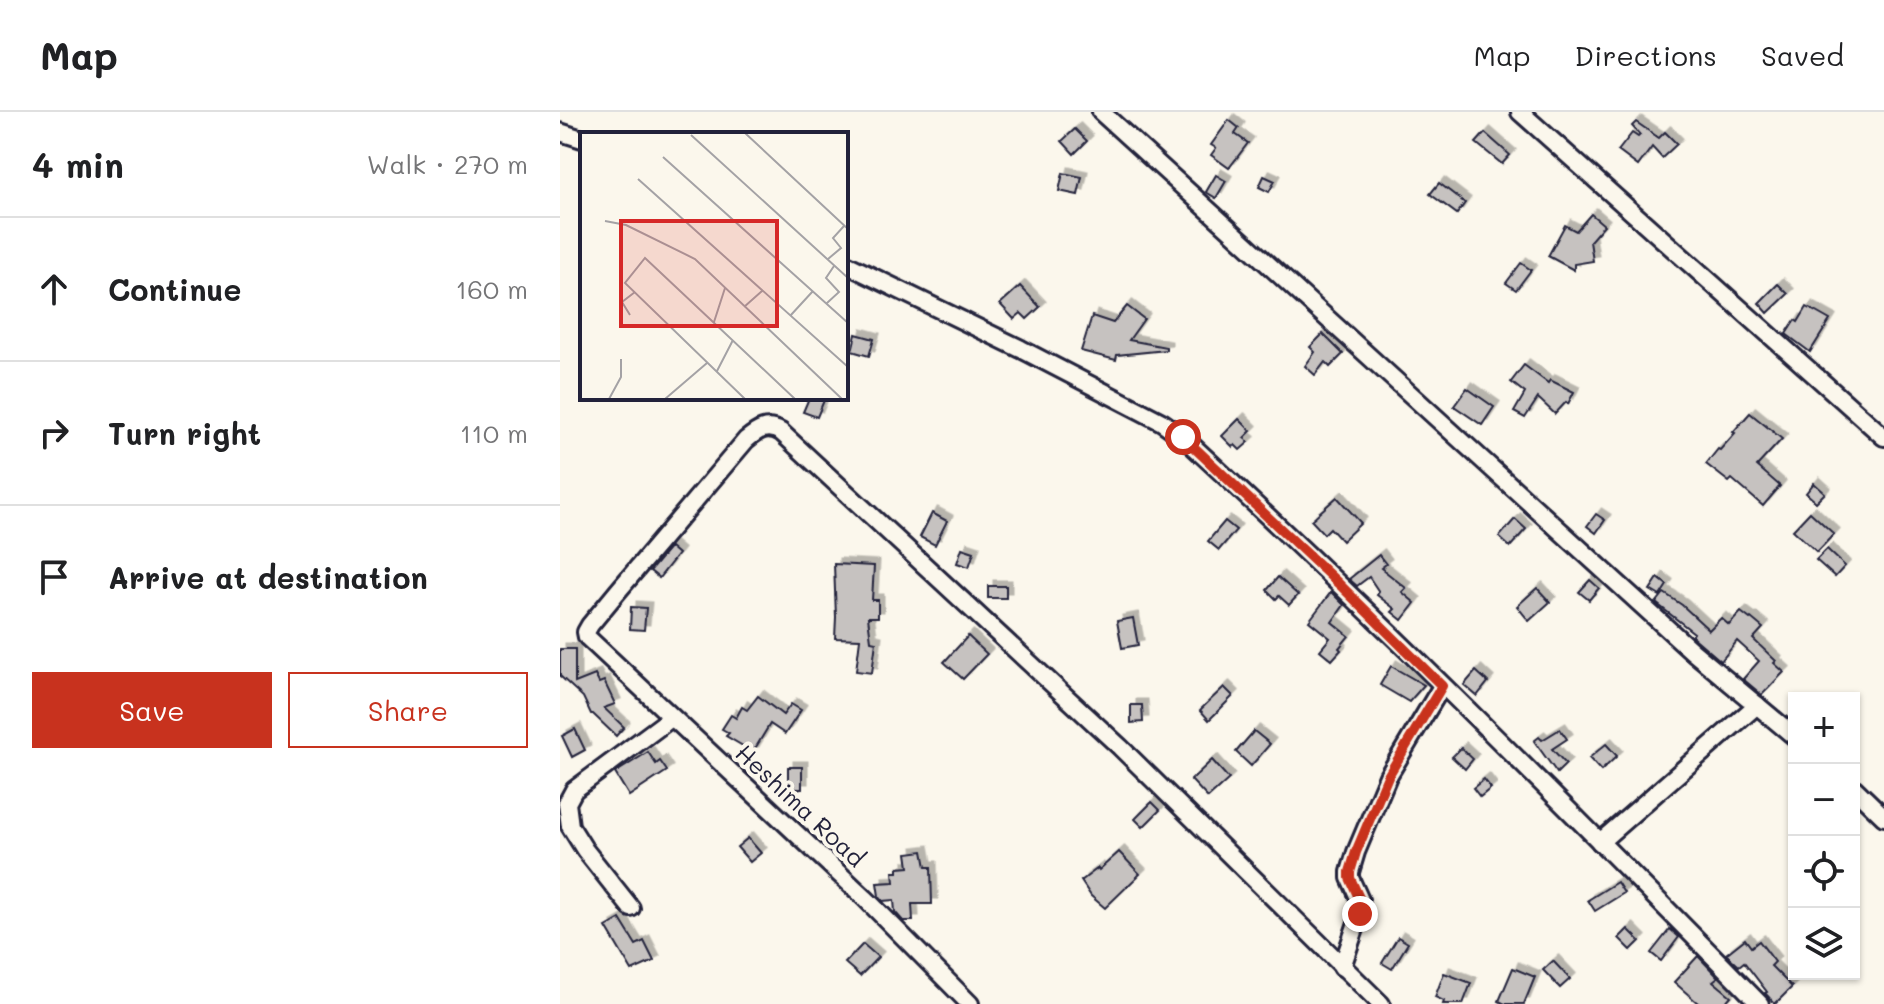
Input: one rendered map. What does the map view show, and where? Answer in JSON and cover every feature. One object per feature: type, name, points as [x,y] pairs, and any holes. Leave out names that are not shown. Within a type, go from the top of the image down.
[{"type":"street","points":[[1101,112],[1692,651],[1788,731]]},
{"type":"street","points":[[1520,112],[1884,437]]},
{"type":"street","points":[[560,132],[580,138]]},
{"type":"street","points":[[848,265],[1021,349],[1162,422],[1183,437],[1339,584],[1760,1004]]},
{"type":"street","name":"Heshima Road","points":[[970,1004],[865,898],[587,637],[586,632],[618,591],[746,440],[762,428],[781,432],[1120,747],[1342,967]]},
{"type":"street","points":[[1381,1004],[1342,967],[1360,914],[1360,900],[1350,872],[1388,776],[1442,686]]},
{"type":"street","points":[[1600,842],[1757,705]]},
{"type":"street","points":[[631,908],[570,826],[567,803],[574,790],[671,718]]},
{"type":"street","points":[[1860,794],[1884,817]]},
{"type":"building","points":[[1229,120],[1239,128],[1235,134],[1248,143],[1229,168],[1211,155],[1216,148],[1211,145]]},
{"type":"building","points":[[1636,122],[1659,138],[1665,132],[1677,144],[1662,158],[1652,147],[1638,166],[1618,151],[1632,133],[1638,137],[1640,135],[1632,126]]},
{"type":"building","points":[[1075,129],[1087,141],[1074,154],[1062,141]]},
{"type":"building","points":[[1485,133],[1510,155],[1502,164],[1476,143]]},
{"type":"building","points":[[1063,173],[1082,177],[1078,195],[1059,191]]},
{"type":"building","points":[[1216,175],[1226,181],[1216,198],[1206,192]]},
{"type":"building","points":[[1264,176],[1275,181],[1269,192],[1259,187]]},
{"type":"building","points":[[1439,183],[1465,203],[1457,214],[1430,194]]},
{"type":"building","points":[[1591,214],[1604,225],[1590,241],[1593,261],[1574,264],[1574,270],[1548,256],[1565,225],[1576,231]]},
{"type":"building","points":[[1521,263],[1531,270],[1516,290],[1506,283]]},
{"type":"building","points":[[1778,284],[1788,294],[1768,313],[1759,303]]},
{"type":"building","points":[[1020,286],[1040,307],[1027,319],[1021,313],[1014,319],[1000,304]]},
{"type":"building","points":[[1127,306],[1144,319],[1129,340],[1166,347],[1166,350],[1117,355],[1116,360],[1081,351],[1092,316],[1113,323]]},
{"type":"building","points":[[1807,307],[1830,320],[1810,352],[1786,334]]},
{"type":"building","points":[[856,334],[874,339],[869,356],[852,351]]},
{"type":"building","points":[[1323,334],[1343,354],[1330,367],[1325,362],[1315,375],[1305,366],[1315,352],[1310,347]]},
{"type":"building","points":[[1524,365],[1548,383],[1550,380],[1574,392],[1568,404],[1566,402],[1555,414],[1538,398],[1525,418],[1514,412],[1525,393],[1511,382]]},
{"type":"building","points":[[1467,388],[1494,407],[1482,425],[1454,406]]},
{"type":"building","points":[[808,400],[824,400],[817,417],[803,412]]},
{"type":"building","points":[[1750,413],[1782,439],[1757,466],[1780,486],[1763,506],[1732,479],[1729,482],[1706,464]]},
{"type":"building","points":[[1239,419],[1251,431],[1244,438],[1249,442],[1240,450],[1222,436]]},
{"type":"building","points":[[1814,483],[1825,493],[1816,502],[1806,493]]},
{"type":"building","points":[[1337,497],[1361,523],[1342,541],[1330,528],[1324,534],[1311,520]]},
{"type":"building","points":[[1810,512],[1834,534],[1817,552],[1793,530]]},
{"type":"building","points":[[932,513],[947,521],[935,545],[920,537]]},
{"type":"building","points":[[1596,514],[1605,520],[1596,533],[1587,526]]},
{"type":"building","points":[[1515,519],[1526,529],[1510,547],[1499,537]]},
{"type":"building","points":[[1225,521],[1236,530],[1219,550],[1208,541]]},
{"type":"building","points":[[670,547],[678,554],[659,578],[650,571]]},
{"type":"building","points":[[962,548],[974,552],[969,567],[957,563]]},
{"type":"building","points":[[1827,549],[1845,566],[1835,577],[1816,560]]},
{"type":"building","points":[[1379,555],[1386,564],[1381,568],[1406,588],[1402,592],[1415,603],[1402,620],[1392,612],[1395,609],[1377,595],[1379,592],[1369,577],[1357,586],[1349,579]]},
{"type":"building","points":[[834,564],[874,566],[872,600],[878,600],[878,617],[868,617],[871,641],[876,642],[872,673],[856,671],[860,639],[835,638]]},
{"type":"building","points":[[1278,577],[1298,595],[1289,605],[1267,590]]},
{"type":"building","points":[[1658,578],[1667,585],[1660,596],[1650,590]]},
{"type":"building","points":[[1590,580],[1599,588],[1589,600],[1579,592]]},
{"type":"building","points":[[988,586],[1006,586],[1006,598],[988,598]]},
{"type":"building","points":[[1537,588],[1550,602],[1529,621],[1517,606]]},
{"type":"building","points":[[1331,592],[1344,605],[1332,622],[1349,636],[1332,660],[1320,650],[1330,638],[1309,621]]},
{"type":"building","points":[[1664,593],[1709,630],[1721,618],[1729,625],[1741,612],[1751,618],[1763,628],[1753,639],[1784,672],[1762,695],[1743,679],[1759,661],[1737,641],[1721,661],[1692,636],[1694,633],[1656,603]]},
{"type":"building","points":[[631,607],[646,608],[644,630],[630,629]]},
{"type":"building","points":[[1133,618],[1138,645],[1122,648],[1117,621]]},
{"type":"building","points":[[968,636],[987,654],[963,679],[944,662]]},
{"type":"building","points":[[560,649],[575,649],[575,683],[595,675],[599,683],[604,681],[615,704],[604,708],[624,727],[616,736],[591,714],[583,697],[560,676]]},
{"type":"building","points":[[1391,666],[1424,685],[1409,702],[1380,685]]},
{"type":"building","points":[[1476,671],[1488,682],[1477,696],[1464,685]]},
{"type":"building","points":[[1224,687],[1233,696],[1209,720],[1200,710]]},
{"type":"building","points":[[758,696],[783,715],[791,704],[801,710],[785,734],[770,724],[753,752],[726,736],[729,733],[722,729],[731,715],[736,718],[742,707],[747,710]]},
{"type":"building","points":[[1131,705],[1142,705],[1143,722],[1131,723]]},
{"type":"building","points":[[575,729],[585,750],[572,757],[562,736]]},
{"type":"building","points":[[1560,729],[1567,739],[1552,749],[1566,764],[1557,773],[1534,741],[1539,737],[1542,740]]},
{"type":"building","points":[[1254,731],[1270,744],[1251,766],[1236,752]]},
{"type":"building","points":[[1606,744],[1617,756],[1601,771],[1589,758]]},
{"type":"building","points":[[1461,748],[1473,759],[1465,769],[1452,757]]},
{"type":"building","points":[[648,752],[656,764],[660,761],[667,771],[629,796],[615,773]]},
{"type":"building","points":[[1212,760],[1229,779],[1208,798],[1191,780]]},
{"type":"building","points":[[788,767],[802,767],[802,789],[788,789]]},
{"type":"building","points":[[1484,779],[1491,788],[1480,797],[1473,788]]},
{"type":"building","points":[[1152,802],[1160,810],[1143,827],[1135,819]]},
{"type":"building","points":[[748,838],[761,853],[750,862],[737,847]]},
{"type":"building","points":[[923,851],[926,867],[931,867],[932,904],[912,904],[913,921],[903,921],[895,912],[894,900],[883,901],[879,896],[877,883],[894,882],[893,872],[909,867],[907,853]]},
{"type":"building","points":[[1119,852],[1140,874],[1105,908],[1091,896],[1081,881]]},
{"type":"building","points":[[1617,882],[1624,893],[1595,911],[1588,900]]},
{"type":"building","points":[[620,919],[636,945],[644,941],[654,961],[632,971],[606,927]]},
{"type":"building","points":[[1628,929],[1640,941],[1631,950],[1619,938]]},
{"type":"building","points":[[1670,929],[1679,937],[1661,961],[1651,953]]},
{"type":"building","points":[[1398,937],[1408,943],[1392,969],[1382,963]]},
{"type":"building","points":[[1745,939],[1751,947],[1759,941],[1775,962],[1771,966],[1792,987],[1775,1004],[1744,962],[1739,966],[1726,954]]},
{"type":"building","points":[[863,944],[878,957],[860,976],[845,963]]},
{"type":"building","points":[[1698,956],[1718,977],[1713,981],[1731,996],[1724,1004],[1699,1004],[1674,982]]},
{"type":"building","points":[[1553,961],[1570,979],[1560,988],[1543,970]]},
{"type":"building","points":[[1513,968],[1535,977],[1524,1004],[1499,1001]]},
{"type":"building","points":[[1444,973],[1471,983],[1463,1004],[1443,1004],[1444,1001],[1435,997]]},
{"type":"route","points":[[1183,437],[1442,686],[1388,776],[1356,852],[1350,878],[1360,900],[1360,914]]}]
